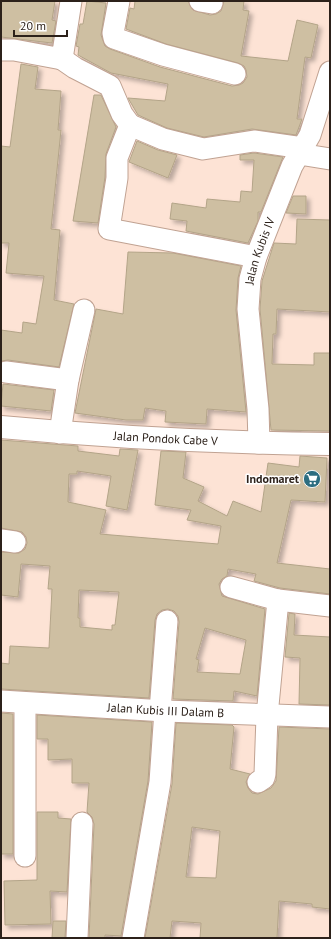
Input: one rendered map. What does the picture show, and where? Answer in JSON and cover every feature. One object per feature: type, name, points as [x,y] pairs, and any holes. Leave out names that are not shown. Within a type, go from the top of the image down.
[{"type":"street","points":[[62,59],[71,1]]},
{"type":"street","points":[[119,1],[113,33],[114,38],[163,55],[235,74]]},
{"type":"street","points":[[1,50],[14,50],[62,59],[75,68],[110,86],[122,114],[130,125],[163,139],[203,150],[254,141],[330,158]]},
{"type":"street","name":"Jalan Kubis IV","points":[[258,443],[258,409],[248,309],[250,279],[256,257],[292,166],[310,135],[330,72]]},
{"type":"street","points":[[130,125],[117,158],[117,178],[109,229],[256,257]]},
{"type":"street","points":[[60,433],[68,380],[84,310]]},
{"type":"street","points":[[6,372],[68,380]]},
{"type":"street","name":"Jalan Pondok Cabe V","points":[[1,427],[60,433],[258,443],[330,444]]},
{"type":"street","points":[[231,587],[278,600],[330,606]]},
{"type":"street","points":[[258,782],[264,778],[265,774],[267,716],[278,600]]},
{"type":"street","points":[[133,938],[160,782],[167,621]]},
{"type":"street","name":"Jalan Kubis III Dalam B","points":[[1,701],[163,711],[267,716],[330,717]]},
{"type":"street","points":[[25,703],[26,856]]},
{"type":"street","points":[[77,938],[82,823]]},
{"type":"building","points":[[1,1],[55,1],[52,20],[56,21],[52,43],[1,37]]},
{"type":"building","points":[[87,1],[106,3],[101,35],[105,46],[110,49],[160,67],[232,86],[243,83],[247,77],[244,66],[238,63],[166,44],[126,29],[130,8],[134,9],[135,1],[188,1],[193,10],[210,15],[221,11],[224,1],[244,1],[243,10],[249,11],[241,56],[288,61],[297,20],[318,25],[311,58],[305,57],[297,119],[302,119],[296,135],[252,129],[204,137],[167,128],[138,115],[128,98],[165,101],[168,84],[111,73],[78,55],[79,47],[76,46],[80,24],[83,24]]},
{"type":"building","points":[[21,64],[38,67],[35,89],[61,91],[58,130],[61,130],[51,229],[60,230],[54,300],[74,304],[59,367],[8,360],[1,361],[1,330],[22,333],[23,322],[36,324],[44,276],[6,273],[9,243],[1,243],[1,146],[10,147]]},
{"type":"building","points":[[94,95],[101,95],[116,127],[106,154],[105,177],[98,223],[73,221]]},
{"type":"building","points":[[137,141],[158,150],[177,155],[168,178],[129,162]]},
{"type":"building","points":[[254,153],[283,157],[261,212],[258,212],[258,221],[248,243],[186,231],[187,221],[170,219],[172,203],[206,208],[207,199],[240,202],[241,191],[252,192],[254,160],[240,160],[240,155]]},
{"type":"building","points":[[293,196],[306,196],[306,214],[286,213]]},
{"type":"building","points":[[297,219],[330,220],[330,312],[277,309],[276,334],[273,334],[272,364],[314,365],[314,353],[330,353],[330,431],[271,430],[260,309],[262,281],[274,243],[296,244]]},
{"type":"building","points":[[128,252],[173,253],[241,266],[238,278],[236,310],[246,412],[207,409],[206,424],[165,422],[166,411],[145,408],[143,420],[126,420],[75,413],[96,309],[123,314]]},
{"type":"building","points":[[3,384],[54,390],[51,411],[1,406]]},
{"type":"building","points":[[1,440],[78,446],[78,451],[119,456],[120,449],[138,450],[127,510],[106,506],[111,476],[77,471],[77,474],[69,474],[68,502],[106,510],[100,534],[218,544],[221,526],[187,520],[191,510],[155,505],[161,451],[186,452],[183,478],[204,487],[198,501],[227,516],[233,501],[261,512],[268,463],[299,467],[300,456],[327,458],[325,502],[291,500],[277,563],[330,569],[330,594],[280,588],[254,581],[256,574],[228,569],[227,576],[222,579],[219,584],[222,596],[265,609],[257,696],[234,691],[233,701],[173,699],[179,622],[178,616],[174,611],[168,609],[162,610],[157,614],[155,620],[149,698],[1,689],[1,663],[9,664],[10,646],[49,648],[52,589],[48,589],[50,566],[21,564],[18,597],[1,595],[1,552],[19,553],[25,549],[27,543],[26,537],[22,532],[1,528]],"holes":[[[79,590],[119,592],[115,625],[112,625],[112,630],[80,627],[80,618],[78,618]],[[205,628],[246,640],[240,674],[197,672],[199,660],[196,659]]]},
{"type":"building","points":[[289,613],[295,614],[294,635],[330,637],[330,705],[299,704],[300,658],[285,657]]},
{"type":"building","points":[[1,713],[13,714],[13,854],[1,854]]},
{"type":"building","points":[[37,715],[152,722],[148,781],[121,936],[105,935],[105,938],[89,938],[94,824],[92,817],[87,812],[89,783],[72,783],[72,759],[48,760],[48,739],[37,739]]},
{"type":"building","points":[[176,723],[232,725],[234,727],[230,769],[250,774],[246,782],[248,788],[252,793],[258,794],[271,788],[276,781],[279,727],[330,729],[330,909],[312,907],[312,904],[279,901],[277,938],[200,938],[201,923],[172,921],[170,938],[145,938],[172,784]],"holes":[[[192,827],[220,831],[216,878],[186,877]]]},
{"type":"building","points":[[37,812],[58,812],[58,818],[71,819],[67,892],[50,891],[51,924],[5,925],[4,881],[37,880]]},
{"type":"building","points":[[53,921],[66,921],[65,938],[52,938]]},
{"type":"place","name":"Indomaret","points":[[312,479]]}]
